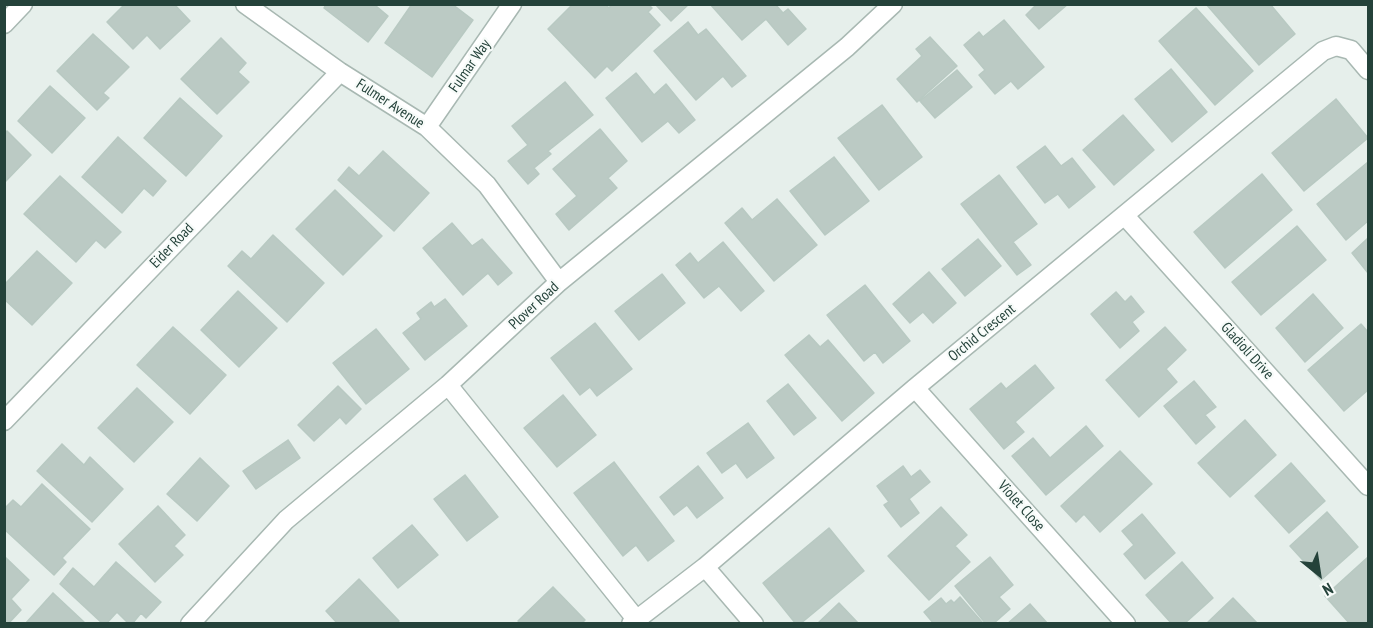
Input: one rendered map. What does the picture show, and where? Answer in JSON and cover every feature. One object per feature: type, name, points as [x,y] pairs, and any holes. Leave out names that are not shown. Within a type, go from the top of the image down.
[{"type":"street","points":[[4,24],[23,4]]},
{"type":"street","name":"Fulmer Avenue","points":[[245,4],[340,72],[427,127],[487,185],[559,282]]},
{"type":"street","name":"Fulmar Way","points":[[427,127],[513,4]]},
{"type":"street","name":"Plover Road","points":[[190,624],[286,520],[448,385],[559,282],[847,47],[893,4]]},
{"type":"street","name":"Orchid Crescent","points":[[634,621],[705,567],[915,388],[1323,51],[1336,46],[1351,50],[1368,70]]},
{"type":"street","name":"Eider Road","points":[[4,421],[340,72]]},
{"type":"street","name":"Gladioli Drive","points":[[1125,216],[1368,486]]},
{"type":"street","points":[[448,385],[634,621]]},
{"type":"street","name":"Violet Close","points":[[915,388],[1126,624]]},
{"type":"street","points":[[705,567],[754,624]]},
{"type":"building","points":[[125,4],[174,4],[190,21],[160,49],[147,35],[133,49],[107,22]]},
{"type":"building","points":[[326,4],[377,4],[376,6],[388,16],[368,42],[324,8]]},
{"type":"building","points":[[412,4],[452,4],[473,20],[432,77],[385,43]]},
{"type":"building","points":[[573,4],[605,4],[609,8],[612,4],[648,4],[652,8],[648,12],[660,25],[612,71],[607,66],[595,78],[548,29]]},
{"type":"building","points":[[655,4],[689,4],[671,21]]},
{"type":"building","points":[[710,4],[775,4],[783,13],[788,9],[806,29],[788,45],[766,19],[742,40]]},
{"type":"building","points":[[1037,4],[1068,4],[1039,29],[1026,15]]},
{"type":"building","points":[[1206,4],[1270,4],[1295,34],[1259,65]]},
{"type":"building","points":[[1196,8],[1253,71],[1215,105],[1159,41]]},
{"type":"building","points":[[1004,20],[1044,67],[1018,89],[1011,81],[995,94],[979,75],[985,70],[964,45],[979,32],[983,37]]},
{"type":"building","points":[[688,22],[698,35],[706,29],[746,76],[732,87],[723,76],[696,100],[654,51]]},
{"type":"building","points":[[93,34],[129,67],[103,93],[109,98],[97,110],[57,71]]},
{"type":"building","points":[[930,37],[957,66],[917,102],[897,79],[922,56],[916,49]]},
{"type":"building","points":[[221,38],[246,63],[238,72],[249,82],[217,114],[181,79]]},
{"type":"building","points":[[1171,69],[1207,112],[1172,142],[1135,99]]},
{"type":"building","points":[[957,70],[972,87],[935,118],[920,101]]},
{"type":"building","points":[[636,73],[654,95],[666,84],[695,120],[679,133],[668,121],[642,142],[606,98]]},
{"type":"building","points":[[565,82],[593,115],[548,151],[551,154],[534,168],[539,174],[528,184],[508,161],[528,145],[512,126]]},
{"type":"building","points":[[50,86],[85,118],[52,153],[18,121]]},
{"type":"building","points":[[180,98],[222,136],[186,176],[144,138]]},
{"type":"building","points":[[1336,99],[1368,138],[1304,191],[1272,153]]},
{"type":"building","points":[[882,105],[922,157],[879,190],[838,138]]},
{"type":"building","points":[[1123,115],[1154,150],[1114,185],[1083,150]]},
{"type":"building","points":[[600,129],[627,161],[608,178],[617,188],[569,230],[556,214],[577,196],[553,169]]},
{"type":"building","points":[[7,131],[31,155],[4,183],[4,135]]},
{"type":"building","points":[[118,137],[166,181],[153,196],[144,188],[122,213],[82,177]]},
{"type":"building","points":[[1045,146],[1061,166],[1072,158],[1095,187],[1069,208],[1058,194],[1045,203],[1017,167]]},
{"type":"building","points":[[383,151],[429,193],[394,231],[338,180],[349,167],[359,176]]},
{"type":"building","points":[[834,157],[869,201],[825,235],[790,191]]},
{"type":"building","points":[[1368,162],[1368,221],[1346,240],[1317,204]]},
{"type":"building","points":[[1262,174],[1292,210],[1225,268],[1194,232]]},
{"type":"building","points":[[999,175],[1037,224],[1013,242],[1031,265],[1017,275],[961,204]]},
{"type":"building","points":[[60,176],[121,232],[105,248],[96,240],[76,262],[24,214]]},
{"type":"building","points":[[335,190],[382,236],[343,275],[296,229]]},
{"type":"building","points":[[777,199],[817,245],[774,281],[725,223],[742,208],[752,220]]},
{"type":"building","points":[[452,223],[472,246],[482,239],[512,273],[498,285],[488,273],[463,295],[423,248]]},
{"type":"building","points":[[1297,226],[1326,260],[1261,315],[1232,282]]},
{"type":"building","points":[[273,235],[324,283],[287,322],[228,266],[242,251],[251,259]]},
{"type":"building","points":[[1368,238],[1368,273],[1352,253]]},
{"type":"building","points":[[978,239],[1001,266],[965,296],[942,269]]},
{"type":"building","points":[[723,242],[764,291],[741,311],[719,286],[704,298],[676,265],[690,253],[698,263]]},
{"type":"building","points":[[37,251],[72,283],[32,325],[4,299],[4,285]]},
{"type":"building","points":[[929,272],[956,303],[933,323],[923,312],[910,323],[893,304]]},
{"type":"building","points":[[662,274],[685,303],[639,340],[615,311]]},
{"type":"building","points":[[865,285],[910,341],[883,363],[875,352],[864,361],[827,315]]},
{"type":"building","points":[[238,291],[277,328],[239,367],[201,330]]},
{"type":"building","points":[[1116,292],[1125,302],[1131,296],[1144,312],[1132,322],[1139,331],[1120,348],[1091,314]]},
{"type":"building","points":[[1313,294],[1343,328],[1305,362],[1276,328]]},
{"type":"building","points":[[445,299],[467,326],[425,360],[403,333],[421,319],[417,313],[431,302],[434,307]]},
{"type":"building","points":[[595,323],[632,369],[597,396],[590,387],[580,395],[551,358]]},
{"type":"building","points":[[1361,324],[1368,332],[1368,390],[1344,411],[1308,370]]},
{"type":"building","points":[[173,327],[226,375],[190,414],[137,365]]},
{"type":"building","points":[[1165,327],[1186,350],[1166,369],[1177,382],[1139,417],[1106,380]]},
{"type":"building","points":[[376,329],[409,369],[366,404],[333,363]]},
{"type":"building","points":[[809,335],[820,347],[828,340],[874,393],[842,421],[785,355]]},
{"type":"building","points":[[1035,365],[1054,388],[1015,422],[1024,432],[1004,449],[970,409],[1001,383],[1006,389]]},
{"type":"building","points":[[1194,381],[1216,407],[1205,415],[1215,427],[1196,444],[1164,406]]},
{"type":"building","points":[[788,384],[816,418],[794,435],[767,401]]},
{"type":"building","points":[[338,386],[361,409],[346,424],[340,417],[314,441],[298,425]]},
{"type":"building","points":[[137,388],[173,422],[134,462],[98,428]]},
{"type":"building","points":[[563,395],[596,435],[557,467],[524,428]]},
{"type":"building","points":[[1245,420],[1276,455],[1230,497],[1198,463]]},
{"type":"building","points":[[748,423],[774,458],[747,478],[736,463],[722,473],[707,453]]},
{"type":"building","points":[[1086,426],[1103,446],[1046,495],[1012,456],[1033,438],[1050,458]]},
{"type":"building","points":[[288,440],[300,458],[256,489],[243,471]]},
{"type":"building","points":[[62,444],[84,465],[90,457],[123,489],[92,522],[37,471]]},
{"type":"building","points":[[1120,451],[1152,484],[1100,532],[1084,514],[1076,522],[1061,506]]},
{"type":"building","points":[[200,458],[229,486],[197,521],[167,494]]},
{"type":"building","points":[[614,462],[674,541],[648,561],[636,545],[623,556],[574,493]]},
{"type":"building","points":[[1291,463],[1325,501],[1289,533],[1255,496]]},
{"type":"building","points":[[698,466],[723,498],[697,518],[687,505],[674,515],[660,497]]},
{"type":"building","points":[[903,466],[911,477],[920,470],[930,482],[909,499],[919,513],[901,527],[884,505],[889,502],[877,486]]},
{"type":"building","points":[[465,475],[498,517],[467,541],[434,499]]},
{"type":"building","points":[[42,484],[90,529],[62,558],[66,562],[54,575],[4,529],[4,509],[13,500],[21,507]]},
{"type":"building","points":[[158,506],[185,535],[174,546],[183,555],[155,582],[119,544]]},
{"type":"building","points":[[941,507],[967,535],[955,546],[970,562],[929,600],[888,556]]},
{"type":"building","points":[[1327,512],[1358,547],[1321,580],[1290,546]]},
{"type":"building","points":[[1142,514],[1175,553],[1145,579],[1124,554],[1134,545],[1122,531]]},
{"type":"building","points":[[412,525],[438,555],[398,588],[373,558]]},
{"type":"building","points":[[829,528],[864,571],[800,624],[796,624],[763,583]]},
{"type":"building","points":[[4,556],[29,580],[11,599],[21,610],[8,624],[4,624]]},
{"type":"building","points":[[990,557],[1013,585],[999,597],[1010,609],[993,624],[986,624],[955,586]]},
{"type":"building","points":[[1368,557],[1368,622],[1350,624],[1325,596]]},
{"type":"building","points":[[116,562],[161,602],[146,618],[141,613],[132,624],[129,624],[117,612],[106,624],[103,624],[60,584],[73,568],[94,587]]},
{"type":"building","points":[[1182,562],[1213,598],[1184,624],[1172,624],[1146,595]]},
{"type":"building","points":[[359,579],[399,621],[396,624],[338,624],[326,611]]},
{"type":"building","points":[[553,587],[585,620],[581,624],[521,624],[518,621]]},
{"type":"building","points":[[53,593],[84,622],[82,624],[25,624]]},
{"type":"building","points":[[960,597],[982,622],[980,624],[934,624],[924,612],[941,598],[946,604],[951,600],[954,603]]},
{"type":"building","points":[[1233,598],[1258,624],[1206,624]]},
{"type":"building","points":[[839,603],[859,624],[817,624]]},
{"type":"building","points":[[1030,604],[1048,624],[1007,624]]}]
